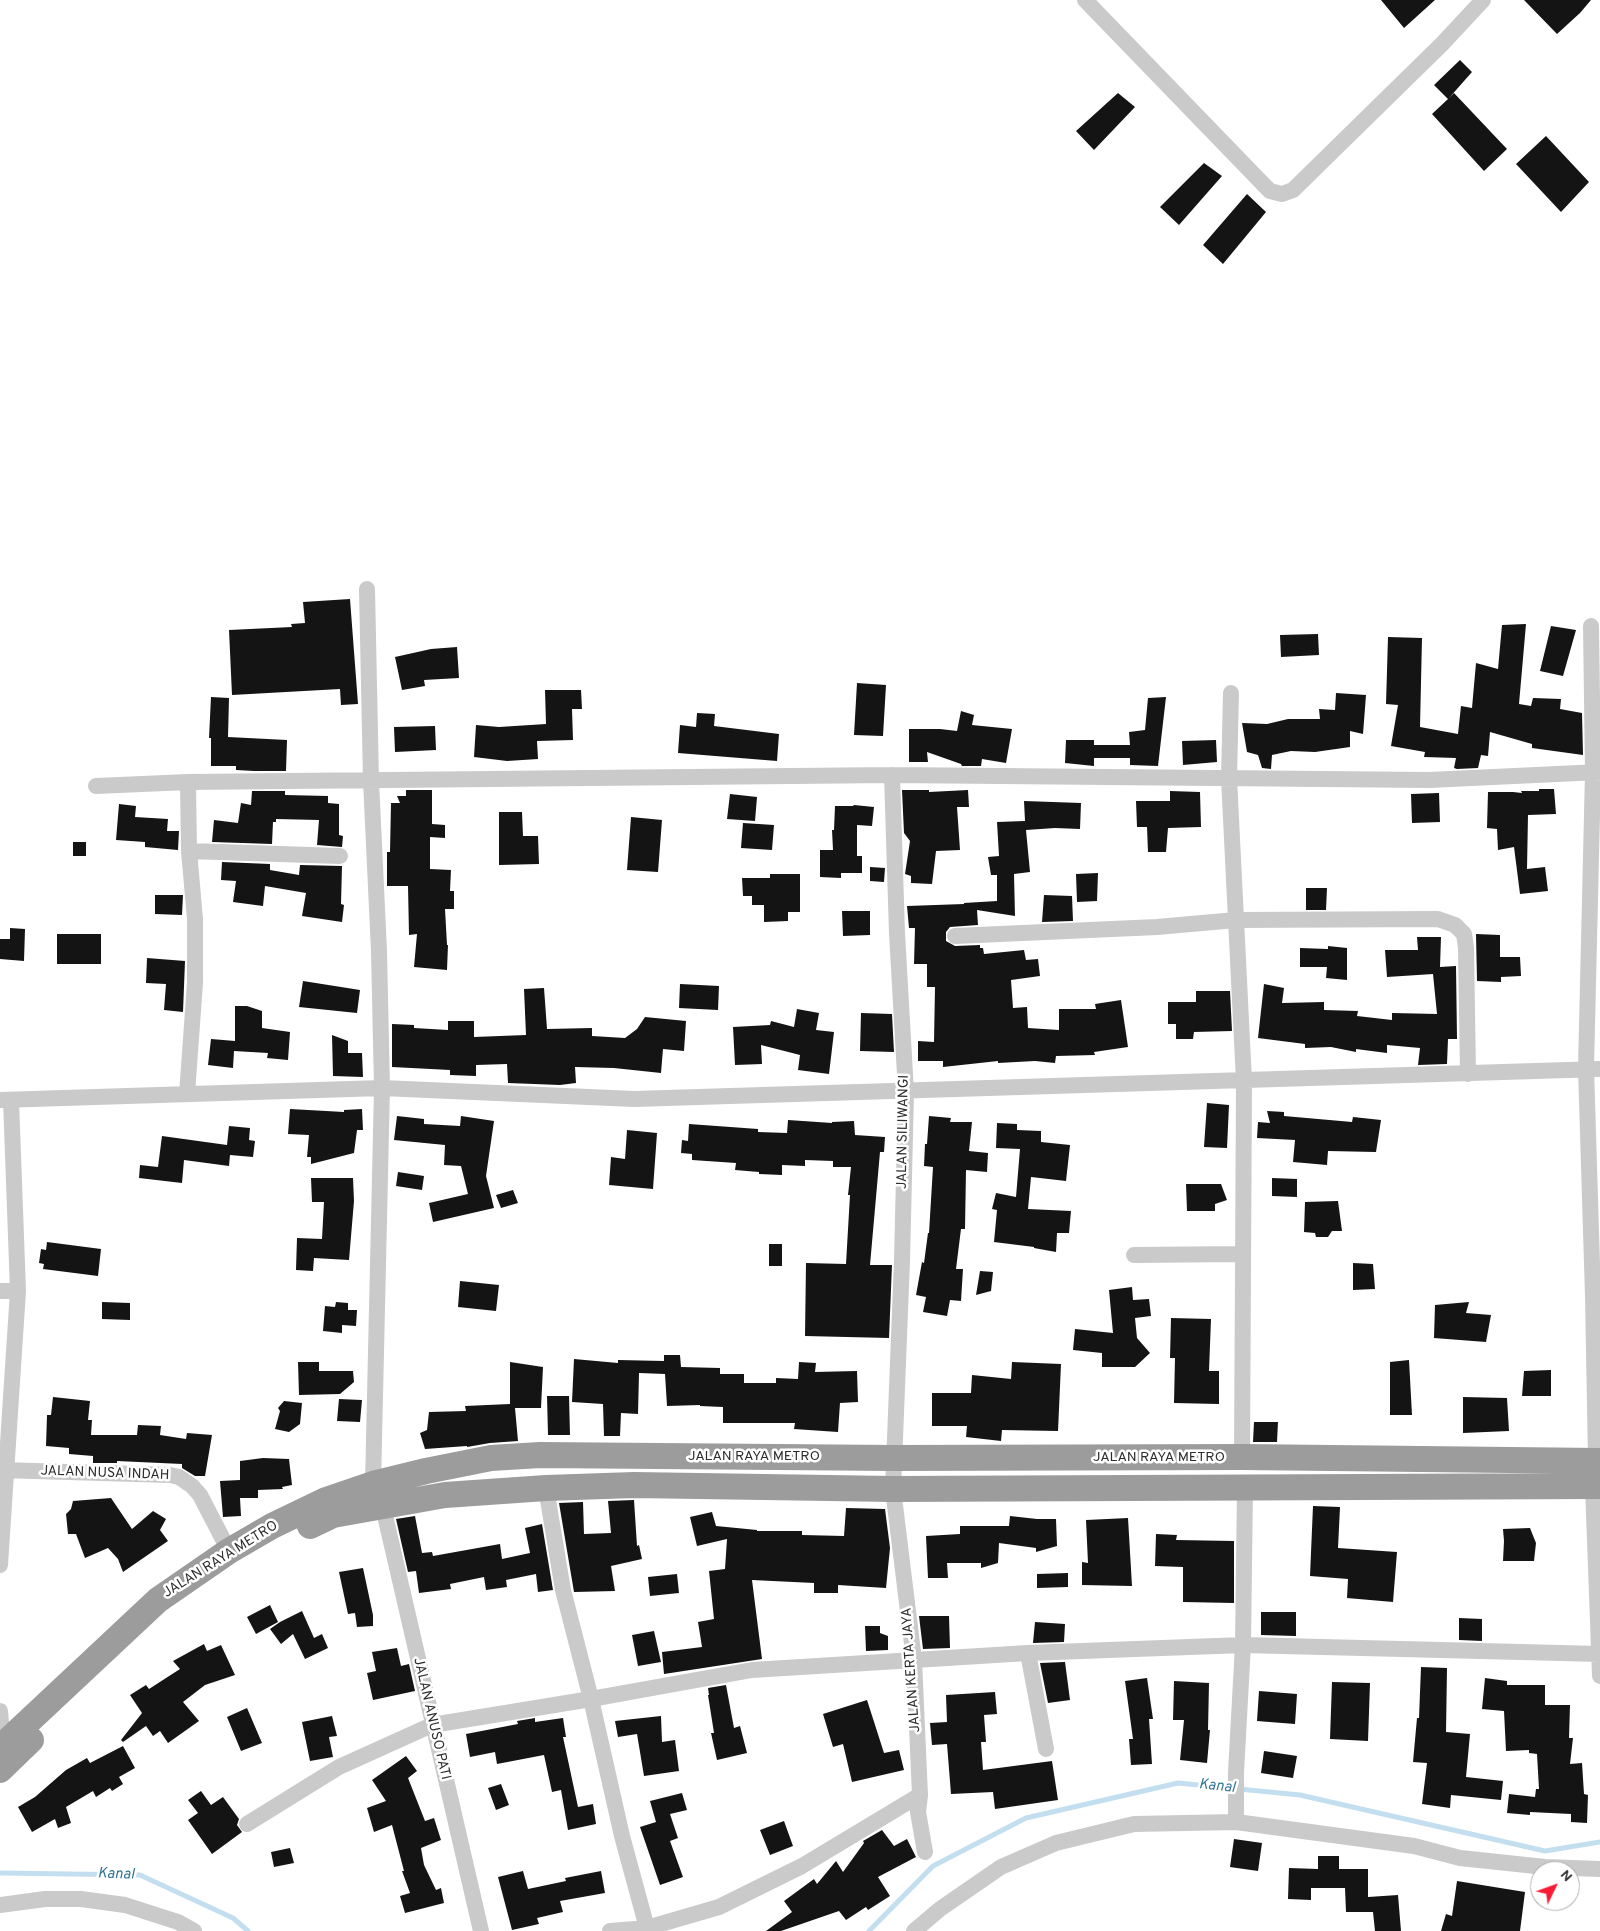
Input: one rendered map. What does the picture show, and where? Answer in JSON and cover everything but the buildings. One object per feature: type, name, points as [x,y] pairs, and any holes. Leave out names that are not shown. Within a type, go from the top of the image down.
[{"type":"highway","name":"JALAN RAYA METRO","points":[[91,1673],[158,1600],[229,1551],[272,1526],[326,1500],[378,1495],[426,1470],[491,1458],[540,1455],[894,1458],[1242,1457],[1598,1461]]},
{"type":"highway","points":[[1,1754],[91,1673],[137,1640],[182,1602],[236,1564],[281,1540],[378,1495],[444,1495],[546,1488],[634,1485],[894,1489],[1596,1486]]},
{"type":"street","points":[[1085,0],[1270,191],[1282,194],[1293,190],[1442,44],[1483,0]]},
{"type":"street","name":"JALAN ANUSO PATI","points":[[367,589],[371,781],[380,951],[382,1088],[378,1495],[481,1931]]},
{"type":"street","points":[[1591,626],[1596,772],[1593,1069],[1594,1296],[1600,1676]]},
{"type":"street","points":[[1231,693],[1229,778],[1244,1080],[1242,1457]]},
{"type":"street","points":[[96,786],[188,782],[892,776],[1429,780],[1596,772]]},
{"type":"street","name":"JALAN SILIWANGI","points":[[892,776],[897,933],[906,1092],[894,1489]]},
{"type":"street","points":[[187,1094],[195,983],[188,782]]},
{"type":"street","points":[[189,852],[340,856]]},
{"type":"street","points":[[955,936],[1157,927],[1236,920],[1438,919],[1455,925],[1464,934],[1466,948],[1468,1074]]},
{"type":"street","points":[[0,1565],[3,1470],[18,1291],[5,1100],[382,1088],[634,1099],[906,1092],[1593,1069]]},
{"type":"street","points":[[1134,1255],[1242,1254]]},
{"type":"street","points":[[0,1291],[18,1291]]},
{"type":"street","name":"JALAN NUSA INDAH","points":[[3,1470],[170,1475],[179,1477],[192,1486],[200,1495],[229,1551]]},
{"type":"street","points":[[1235,1817],[1243,1645],[1245,1487]]},
{"type":"street","points":[[546,1488],[563,1590],[591,1699],[622,1836],[647,1928]]},
{"type":"street","name":"JALAN KERTA JAYA","points":[[894,1489],[914,1660],[920,1795],[918,1812],[925,1852]]},
{"type":"street","points":[[247,1824],[339,1767],[432,1725],[752,1670],[1028,1653],[1243,1645],[1600,1654]]},
{"type":"street","points":[[1028,1653],[1046,1750]]},
{"type":"street","points":[[0,1711],[1,1754]]},
{"type":"street","points":[[610,1931],[647,1928],[719,1907],[802,1866],[920,1795]]},
{"type":"street","points":[[914,1931],[940,1909],[1001,1867],[1056,1842],[1134,1824],[1235,1817],[1414,1846],[1460,1858],[1545,1867],[1600,1869]]},
{"type":"street","points":[[0,1905],[45,1899],[81,1899],[125,1905],[178,1922],[194,1931]]},
{"type":"waterway","name":"Kanal","points":[[869,1931],[933,1866],[1026,1818],[1178,1783],[1300,1795],[1545,1851],[1600,1842]]},
{"type":"waterway","name":"Kanal","points":[[0,1873],[140,1875],[233,1918],[248,1931]]}]
